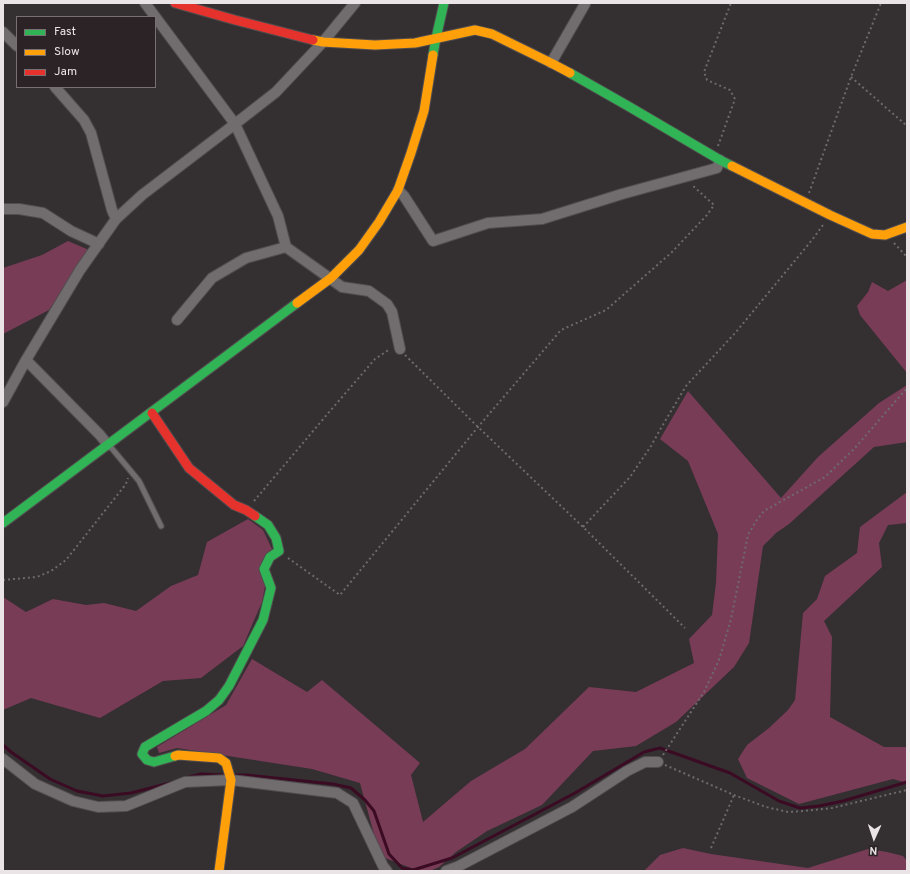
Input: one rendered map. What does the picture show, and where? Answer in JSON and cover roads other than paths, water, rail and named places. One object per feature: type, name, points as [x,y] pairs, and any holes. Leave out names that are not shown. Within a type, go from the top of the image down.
[{"type":"street","points":[[145,3],[155,16]]},
{"type":"street","points":[[175,3],[323,42],[375,45],[415,43],[475,30],[492,34],[551,63],[717,158],[830,215],[872,234],[885,235],[907,227]]},
{"type":"street","points":[[3,402],[26,360],[80,270],[116,219],[142,195],[276,92],[323,42],[355,3]]},
{"type":"street","points":[[3,523],[331,278],[359,250],[379,222],[398,190],[411,153],[424,111],[436,38],[444,3]]},
{"type":"street","points":[[551,63],[585,4]]},
{"type":"street","points":[[156,18],[235,124],[278,216],[286,247],[342,287],[369,291],[387,304],[392,312],[399,346]]},
{"type":"street","points":[[3,32],[16,45]]},
{"type":"street","points":[[56,88],[84,120],[91,132],[112,210],[116,219]]},
{"type":"street","points":[[398,190],[404,196],[433,241],[488,223],[542,219],[622,194],[717,168],[717,158]]},
{"type":"street","points":[[3,208],[42,213],[71,231],[99,244]]},
{"type":"street","points":[[177,320],[212,278],[246,258],[286,247]]},
{"type":"street","points":[[26,360],[108,445]]},
{"type":"street","points":[[152,413],[189,468],[234,505],[246,510],[268,525],[276,538],[279,551],[270,557],[264,570],[271,588],[263,620],[219,700],[206,711],[145,747],[142,754],[148,760],[154,762],[178,755],[219,758],[226,763],[231,780],[219,871]]},
{"type":"street","points":[[3,759],[35,784],[74,801],[98,807],[126,806],[185,782],[231,780],[337,793],[354,803],[383,866],[387,871]]},
{"type":"street","points":[[446,871],[457,867],[572,807],[626,771],[645,762],[658,762]]},
{"type":"lane","points":[[108,445],[139,481],[161,526]]},
{"type":"waterway","points":[[3,745],[50,779],[77,791],[103,796],[131,793],[174,782]]},
{"type":"waterway","points":[[234,775],[333,784],[351,788],[365,800],[374,811],[389,854],[402,868],[413,870],[452,858],[575,793],[644,752],[660,748],[730,773],[779,801],[800,808],[843,801],[907,782]]},
{"type":"waterway","points":[[189,777],[201,774],[225,775]]}]
